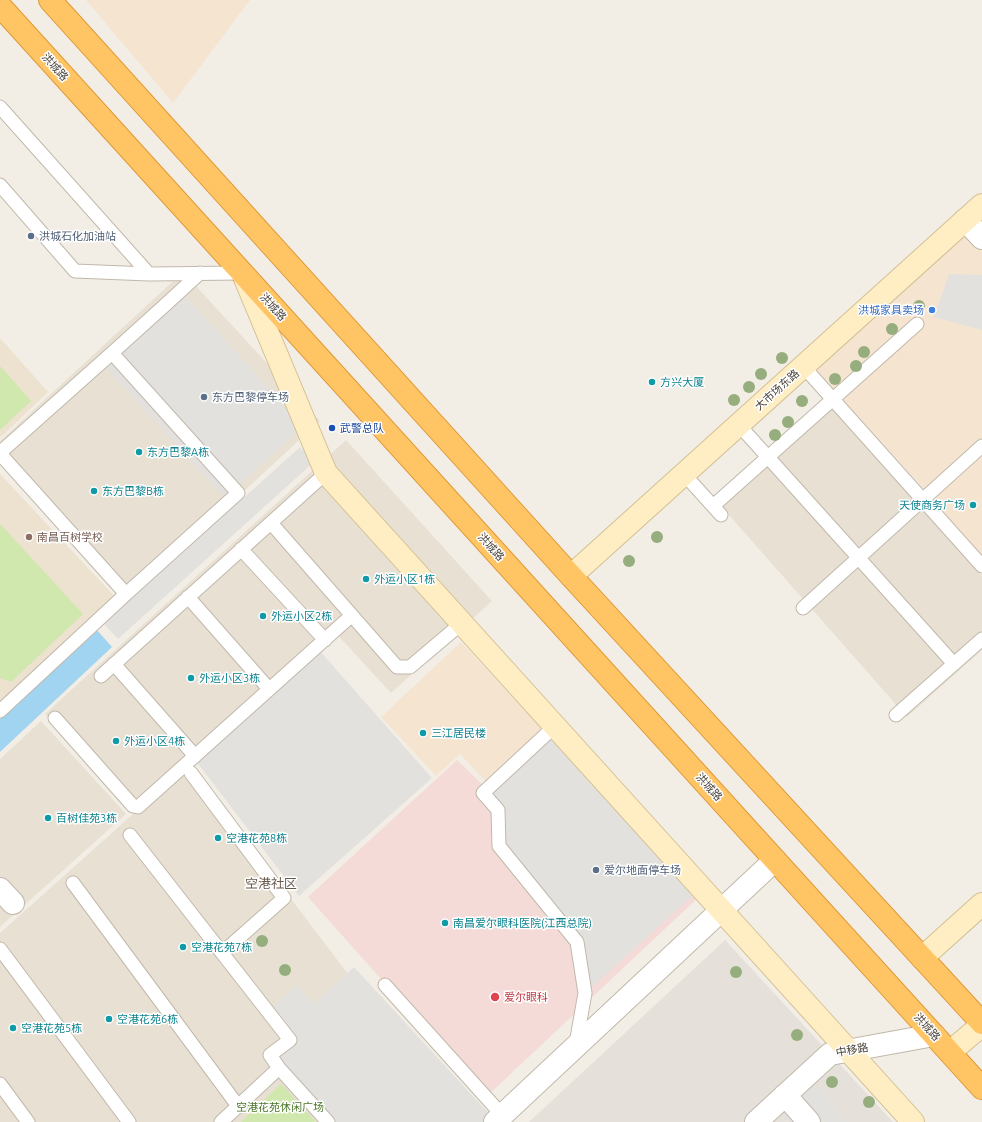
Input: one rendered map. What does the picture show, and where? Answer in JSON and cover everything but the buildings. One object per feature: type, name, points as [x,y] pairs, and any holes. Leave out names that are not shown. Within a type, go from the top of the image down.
[{"type":"highway","points":[[50,0],[571,576],[982,1024]]},
{"type":"highway","name":"洪城路","points":[[0,6],[982,1088]]},
{"type":"main road","name":"大市场东路","points":[[571,576],[982,205]]},
{"type":"main road","points":[[242,273],[326,473],[914,1122]]},
{"type":"main road","points":[[922,958],[982,904]]},
{"type":"main road","points":[[950,1052],[982,1024]]},
{"type":"street","points":[[965,220],[982,238]]},
{"type":"street","points":[[498,1119],[775,860]]},
{"type":"street","name":"中移路","points":[[756,1122],[830,1054],[934,1035]]},
{"type":"street","points":[[785,1096],[809,1122]]},
{"type":"lane","points":[[0,107],[149,274]]},
{"type":"lane","points":[[0,185],[75,271],[149,274],[242,273]]},
{"type":"lane","points":[[126,594],[3,457],[2,450],[200,273]]},
{"type":"lane","points":[[684,474],[717,511],[768,457],[917,324]]},
{"type":"lane","points":[[0,711],[238,493],[112,353]]},
{"type":"lane","points":[[803,366],[982,566]]},
{"type":"lane","points":[[739,425],[954,664]]},
{"type":"lane","points":[[803,608],[982,446]]},
{"type":"lane","points":[[100,676],[326,473]]},
{"type":"lane","points":[[270,523],[397,667],[410,667],[462,623]]},
{"type":"lane","points":[[241,549],[325,640]]},
{"type":"lane","points":[[188,597],[269,689]]},
{"type":"lane","points":[[55,718],[133,806],[138,808],[351,616]]},
{"type":"lane","points":[[896,714],[982,639]]},
{"type":"lane","points":[[114,664],[195,756]]},
{"type":"lane","points":[[555,726],[483,793],[498,810],[499,846],[578,942],[585,993],[576,1046]]},
{"type":"lane","points":[[191,772],[284,898],[222,953]]},
{"type":"lane","points":[[130,835],[290,1040],[270,1055],[279,1068],[328,1122]]},
{"type":"lane","points":[[73,883],[238,1106]]},
{"type":"lane","points":[[0,949],[129,1122]]},
{"type":"lane","points":[[385,985],[498,1119]]},
{"type":"lane","points":[[221,1122],[279,1068]]},
{"type":"lane","points":[[0,1084],[28,1122]]},
{"type":"shaded area","points":[[86,0],[250,0],[173,103]]},
{"type":"shaded area","name":"洪城家具卖场","points":[[967,232],[982,249],[982,438],[925,490],[816,370]]},
{"type":"shaded area","points":[[183,272],[320,421],[127,599],[0,460],[0,441]]},
{"type":"shaded area","points":[[949,274],[982,275],[982,330],[934,317]]},
{"type":"shaded area","name":"东方巴黎停车场","points":[[184,295],[303,426],[225,498],[105,367]]},
{"type":"shaded area","points":[[0,338],[48,392],[0,438]]},
{"type":"shaded area","points":[[825,400],[982,576],[982,650],[907,717],[714,498]]},
{"type":"shaded area","points":[[346,440],[492,601],[391,693],[333,630],[134,811],[45,714]]},
{"type":"shaded area","points":[[300,447],[314,462],[118,639],[104,624]]},
{"type":"shaded area","points":[[982,452],[982,558],[929,500]]},
{"type":"shaded area","name":"南昌百树学校","points":[[0,474],[118,600],[0,709]]},
{"type":"shaded area","points":[[461,642],[544,731],[488,784],[460,754],[436,776],[381,717]]},
{"type":"shaded area","points":[[319,650],[432,778],[299,896],[196,761]]},
{"type":"shaded area","points":[[41,721],[126,814],[0,927],[0,759]]},
{"type":"shaded area","name":"爱尔眼科","points":[[551,726],[700,896],[486,1097],[308,897],[457,760],[486,788]]},
{"type":"shaded area","name":"爱尔地面停车场","points":[[549,738],[693,895],[591,988],[582,941],[502,845],[489,794]]},
{"type":"shaded area","points":[[189,764],[460,1122],[0,1122],[0,933]]},
{"type":"shaded area","points":[[725,940],[893,1122],[529,1122]]},
{"type":"shaded area","points":[[354,967],[494,1119],[491,1122],[337,1122],[275,1053],[290,1038],[267,1012],[297,985],[314,1004]]},
{"type":"shaded area","points":[[813,1084],[848,1122],[790,1122],[782,1113]]},
{"type":"green space","points":[[0,366],[31,401],[0,430]]},
{"type":"green space","points":[[0,524],[83,614],[11,682],[0,678]]},
{"type":"green space","name":"空港花苑休闲广场","points":[[281,1084],[316,1122],[241,1122]]},
{"type":"water","points":[[96,629],[112,647],[0,752],[0,719]]},
{"type":"place","name":"洪城石化加油站","points":[[31,236]]},
{"type":"place","name":"洪城家具卖场","points":[[932,310]]},
{"type":"place","name":"方兴大厦","points":[[652,382]]},
{"type":"place","name":"东方巴黎停车场","points":[[204,397]]},
{"type":"place","name":"武警总队","points":[[332,428]]},
{"type":"place","name":"东方巴黎A栋","points":[[139,452]]},
{"type":"place","name":"东方巴黎B栋","points":[[94,491]]},
{"type":"place","name":"天使商务广场","points":[[973,505]]},
{"type":"place","name":"南昌百树学校","points":[[29,537]]},
{"type":"place","name":"外运小区1栋","points":[[366,579]]},
{"type":"place","name":"外运小区2栋","points":[[263,616]]},
{"type":"place","name":"外运小区3栋","points":[[191,678]]},
{"type":"place","name":"三江居民楼","points":[[423,733]]},
{"type":"place","name":"外运小区4栋","points":[[116,741]]},
{"type":"place","name":"百树佳苑3栋","points":[[48,818]]},
{"type":"place","name":"空港花苑8栋","points":[[218,838]]},
{"type":"place","name":"爱尔地面停车场","points":[[596,870]]},
{"type":"place","name":"南昌爱尔眼科医院(江西总院)","points":[[445,923]]},
{"type":"place","name":"空港花苑7栋","points":[[183,947]]},
{"type":"place","name":"爱尔眼科","points":[[495,997]]},
{"type":"place","name":"空港花苑6栋","points":[[109,1019]]},
{"type":"place","name":"空港花苑5栋","points":[[13,1028]]},
{"type":"district","name":"空港社区","points":[[271,884]]}]
